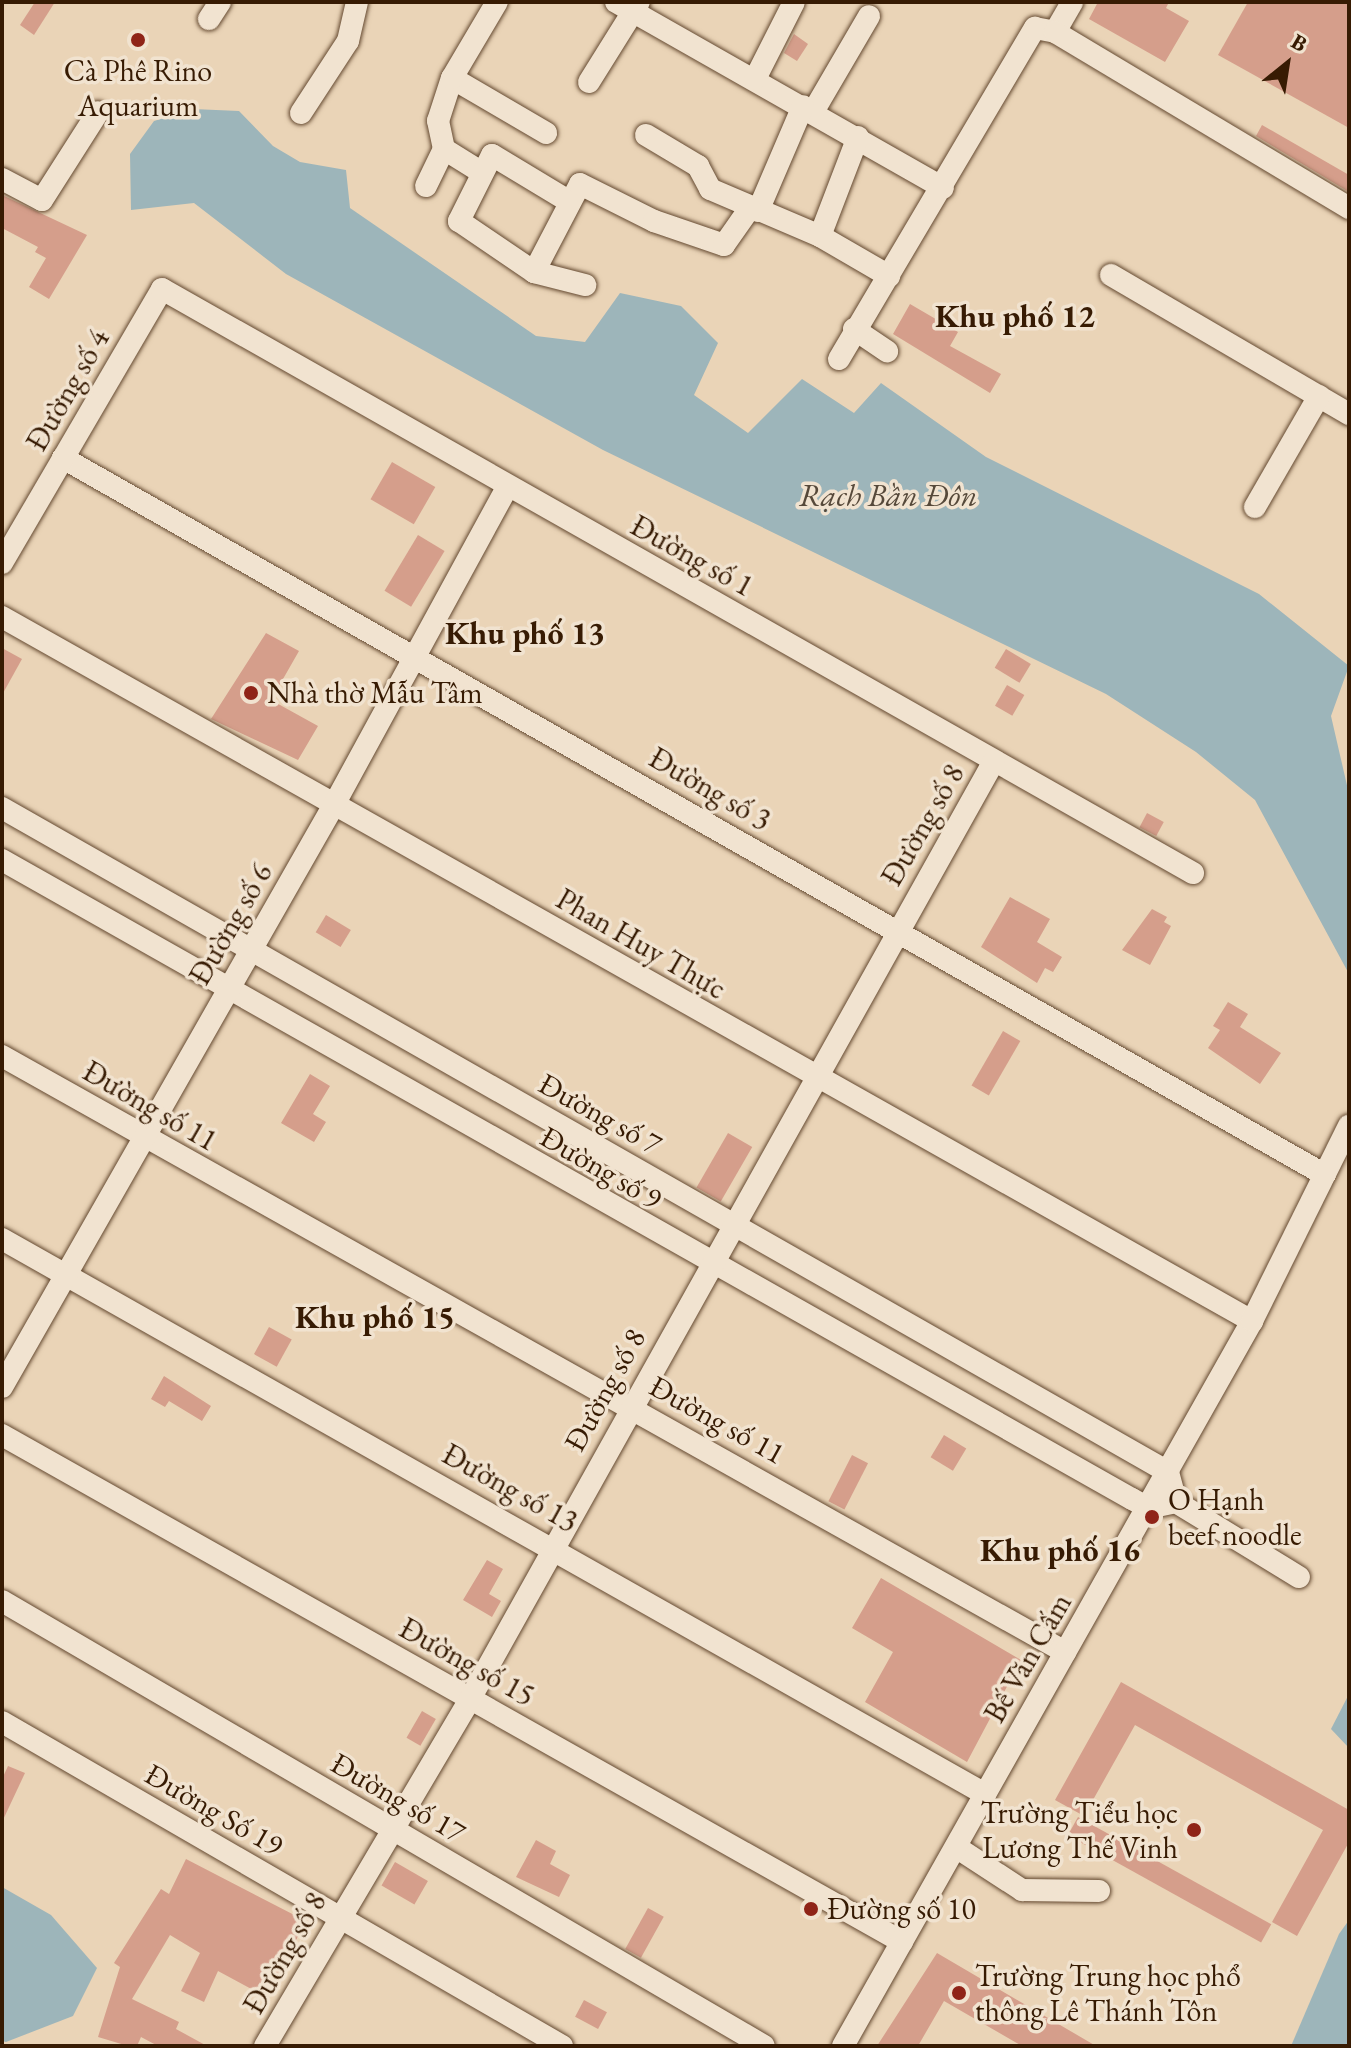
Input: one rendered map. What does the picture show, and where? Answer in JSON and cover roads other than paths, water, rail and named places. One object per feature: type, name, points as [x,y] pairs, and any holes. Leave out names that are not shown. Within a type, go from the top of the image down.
[{"type":"street","points":[[301,113],[348,41],[357,2]]},
{"type":"street","points":[[426,186],[444,149],[438,121],[452,78],[497,2]]},
{"type":"street","points":[[755,79],[794,2]]},
{"type":"street","points":[[1055,32],[1072,2]]},
{"type":"street","points":[[589,82],[630,5],[943,188]]},
{"type":"street","points":[[534,272],[580,184],[654,221],[724,245],[754,210],[808,109],[869,16]]},
{"type":"street","points":[[839,359],[854,329],[943,188],[1012,59],[1035,28],[1055,32],[1349,208]]},
{"type":"street","points":[[452,78],[546,133]]},
{"type":"street","points":[[2,179],[42,200],[98,112]]},
{"type":"street","points":[[646,135],[698,166],[710,189],[820,236],[889,276]]},
{"type":"street","points":[[820,236],[858,137]]},
{"type":"street","points":[[444,149],[481,172]]},
{"type":"street","points":[[570,202],[492,155],[459,221],[534,272],[585,285]]},
{"type":"street","points":[[1111,275],[1349,414]]},
{"type":"street","name":"Đường số 4","points":[[2,563],[162,289]]},
{"type":"street","name":"Đường số 1","points":[[162,289],[1193,873]]},
{"type":"street","points":[[854,329],[887,351]]},
{"type":"street","points":[[1255,507],[1319,396]]},
{"type":"street","name":"Đường số 3","points":[[63,458],[416,655],[1325,1175]]},
{"type":"street","name":"Đường số 6","points":[[2,1387],[335,803],[507,487]]},
{"type":"street","name":"Phan Huy Thực","points":[[2,617],[335,803],[814,1078],[1252,1321]]},
{"type":"street","name":"Đường số 8","points":[[265,2046],[470,1699],[733,1222],[994,761]]},
{"type":"street","name":"Đường số 7","points":[[2,808],[1168,1472]]},
{"type":"street","name":"Đường số 9","points":[[2,860],[710,1264],[1148,1508]]},
{"type":"street","name":"Đường số 11","points":[[2,1056],[1065,1652]]},
{"type":"street","name":"Bế Văn Cấm","points":[[843,2046],[1252,1321],[1349,1126]]},
{"type":"street","name":"Đường số 13","points":[[2,1239],[553,1546],[985,1794]]},
{"type":"street","name":"Đường số 15","points":[[2,1435],[902,1942]]},
{"type":"street","points":[[1168,1472],[1176,1502]]},
{"type":"street","points":[[1148,1508],[1176,1502],[1299,1577]]},
{"type":"street","name":"Đường số 17","points":[[2,1601],[764,2046]]},
{"type":"street","name":"Đường Số 19","points":[[2,1722],[562,2046]]},
{"type":"street","points":[[956,1847],[1022,1890],[1099,1891]]},
{"type":"water","name":"Rạch Bần Đôn","points":[[193,109],[239,111],[273,146],[300,162],[346,170],[350,208],[536,336],[585,342],[620,293],[681,306],[718,343],[694,395],[748,433],[802,379],[854,413],[881,383],[986,457],[1259,594],[1349,666],[1331,716],[1349,794],[1349,974],[1255,800],[1196,752],[1106,694],[603,450],[286,274],[194,203],[131,210],[130,154],[154,121]]},
{"type":"water","points":[[1349,1694],[1349,1748],[1331,1729]]},
{"type":"water","points":[[2,1887],[51,1915],[97,1968],[73,2016],[6,2042],[2,2041]]},
{"type":"water","points":[[1349,1920],[1349,2046],[1291,2046],[1339,1934]]},
{"type":"place","name":"Cà Phê Rino Aquarium","points":[[138,40]]},
{"type":"place","name":"Nhà thờ Mẫu Tâm","points":[[251,693]]},
{"type":"place","name":"O Hạnh beef noodle","points":[[1152,1517]]},
{"type":"place","name":"Trường Tiểu học Lương Thế Vinh","points":[[1194,1830]]},
{"type":"place","name":"Đường số 10","points":[[811,1909]]},
{"type":"place","name":"Trường Trung học phổ thông Lê Thánh Tôn","points":[[959,1993]]},
{"type":"district","name":"Khu phố 12","points":[[1015,316]]},
{"type":"district","name":"Khu phố 13","points":[[525,633]]},
{"type":"district","name":"Khu phố 15","points":[[375,1317]]},
{"type":"district","name":"Khu phố 16","points":[[1060,1550]]}]
